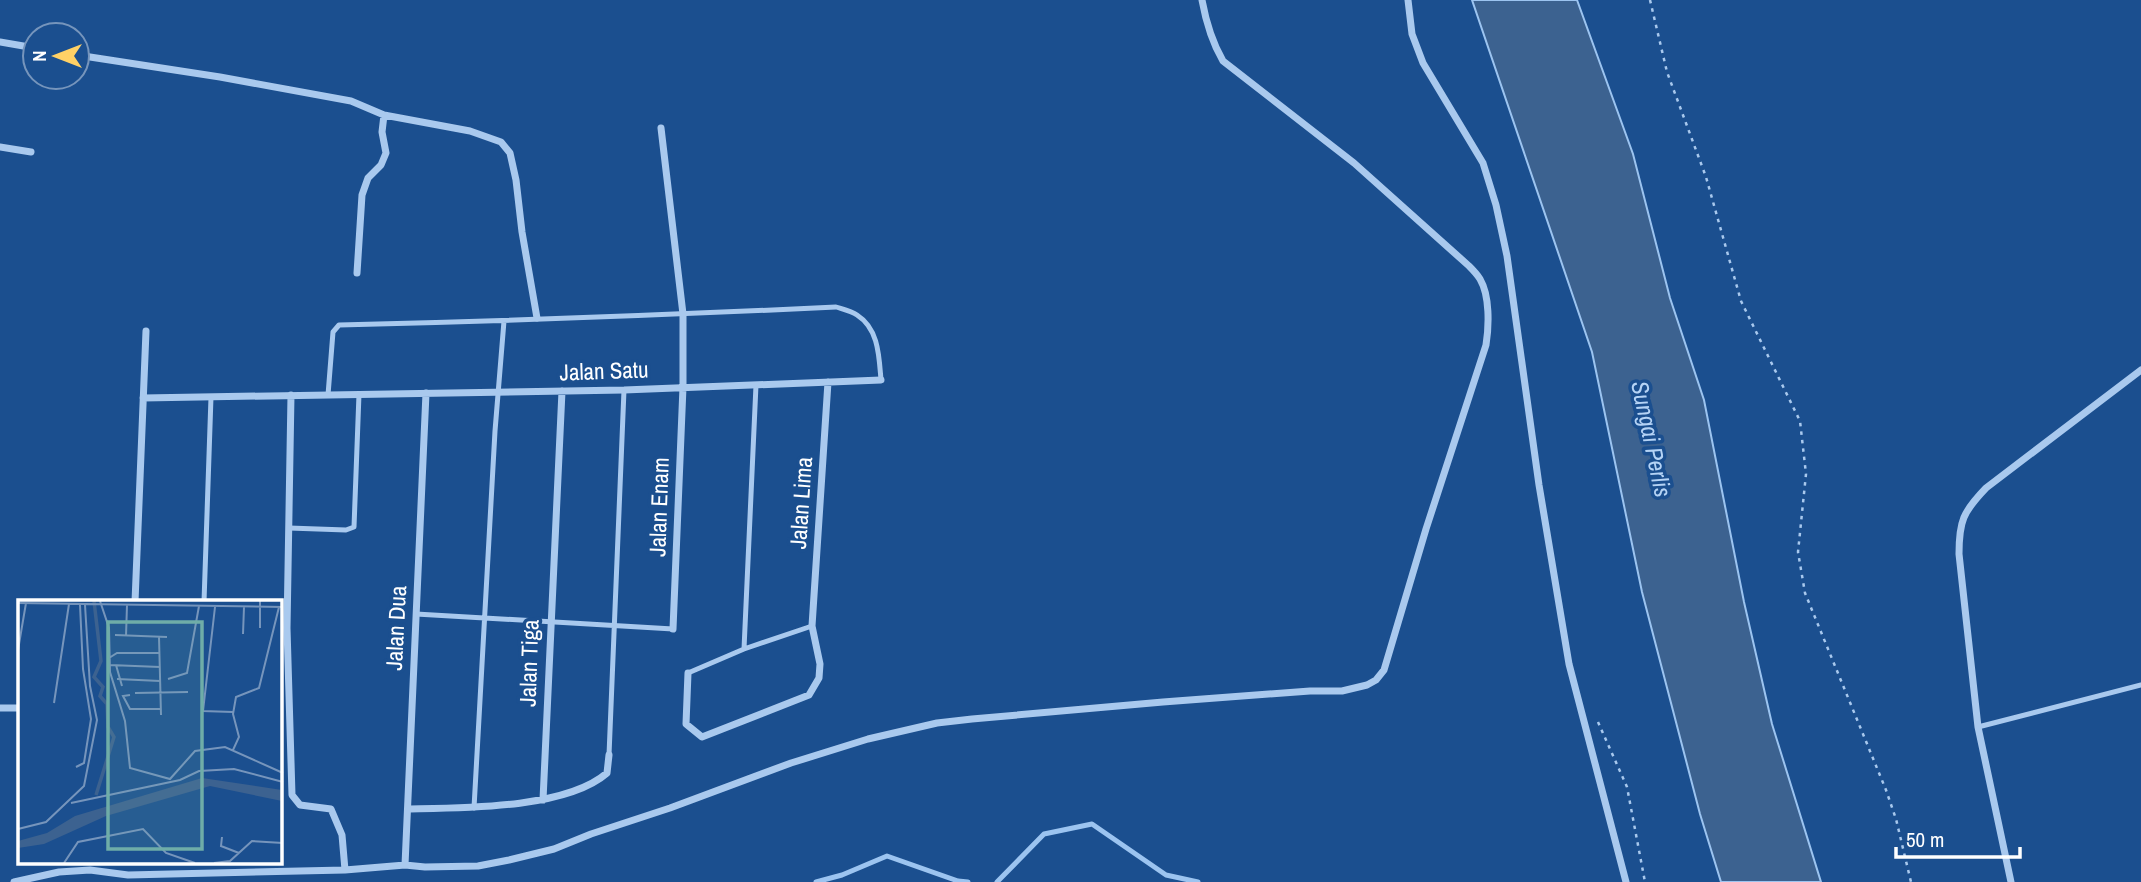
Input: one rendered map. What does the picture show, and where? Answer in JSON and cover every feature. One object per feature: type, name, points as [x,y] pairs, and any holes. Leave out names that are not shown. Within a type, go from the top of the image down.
[{"type":"street","points":[[14,882],[59,872],[90,870],[128,874],[345,870],[405,865],[478,866],[554,849],[791,763],[937,723],[1163,702],[1342,691],[1376,680],[1384,670],[1426,529],[1486,345],[1486,298],[1481,281],[1469,266],[1354,163],[1223,61],[1207,24],[1202,0]]},
{"type":"street","points":[[1408,0],[1409,21],[1423,63],[1483,163],[1496,205],[1507,256],[1539,485],[1569,664],[1626,882]]},
{"type":"street","points":[[0,42],[21,46]]},
{"type":"street","points":[[91,57],[313,93],[351,101],[384,115],[488,136],[501,142],[510,153],[516,180],[537,318]]},
{"type":"street","points":[[357,273],[362,195],[368,178],[381,165],[386,153],[382,132],[384,115]]},
{"type":"street","name":"Jalan Enam","points":[[661,128],[683,314],[683,387],[673,629]]},
{"type":"street","points":[[0,147],[32,152]]},
{"type":"street","points":[[135,600],[146,331]]},
{"type":"street","points":[[2011,882],[1978,727],[1959,554],[1959,528],[1969,505],[1986,488],[2141,370]]},
{"type":"street","name":"Jalan Satu","points":[[142,398],[624,390],[881,380]]},
{"type":"street","name":"Jalan Lima","points":[[812,626],[828,382]]},
{"type":"street","name":"Jalan Tiga","points":[[543,800],[562,391]]},
{"type":"street","name":"Jalan Dua","points":[[405,865],[426,393]]},
{"type":"street","points":[[291,396],[289,528],[283,628],[292,795],[300,805],[331,810],[342,835],[345,870]]},
{"type":"street","points":[[688,673],[686,724],[702,737],[809,695],[819,678],[820,664],[812,626]]},
{"type":"street","points":[[0,708],[18,708]]},
{"type":"street","points":[[408,809],[474,808],[543,800],[598,781],[607,773],[609,755]]},
{"type":"lane","points":[[328,395],[333,332],[339,325],[836,307],[857,315],[869,328],[878,346],[881,380]]},
{"type":"lane","points":[[474,808],[504,321]]},
{"type":"lane","points":[[744,649],[756,385]]},
{"type":"lane","points":[[609,755],[624,390]]},
{"type":"lane","points":[[289,528],[346,530],[354,527],[359,394]]},
{"type":"lane","points":[[204,600],[211,397]]},
{"type":"lane","points":[[416,614],[673,629]]},
{"type":"lane","points":[[688,673],[744,649],[812,626]]},
{"type":"lane","points":[[1978,727],[2141,685]]},
{"type":"path","points":[[1650,0],[1667,72],[1706,177],[1741,302],[1800,421],[1805,474],[1798,552],[1805,593],[1886,790],[1911,882]]},
{"type":"path","points":[[1596,718],[1627,787],[1645,882]]},
{"type":"water","name":"Sungai Perlis","points":[[1472,0],[1577,0],[1633,154],[1670,298],[1704,400],[1744,602],[1772,724],[1821,882],[1721,882],[1700,814],[1642,592],[1592,352]]},
{"type":"waterway","points":[[997,882],[1044,834],[1092,824],[1166,875],[1198,882]]},
{"type":"waterway","points":[[816,882],[842,875],[887,856],[958,881],[968,882]]}]
